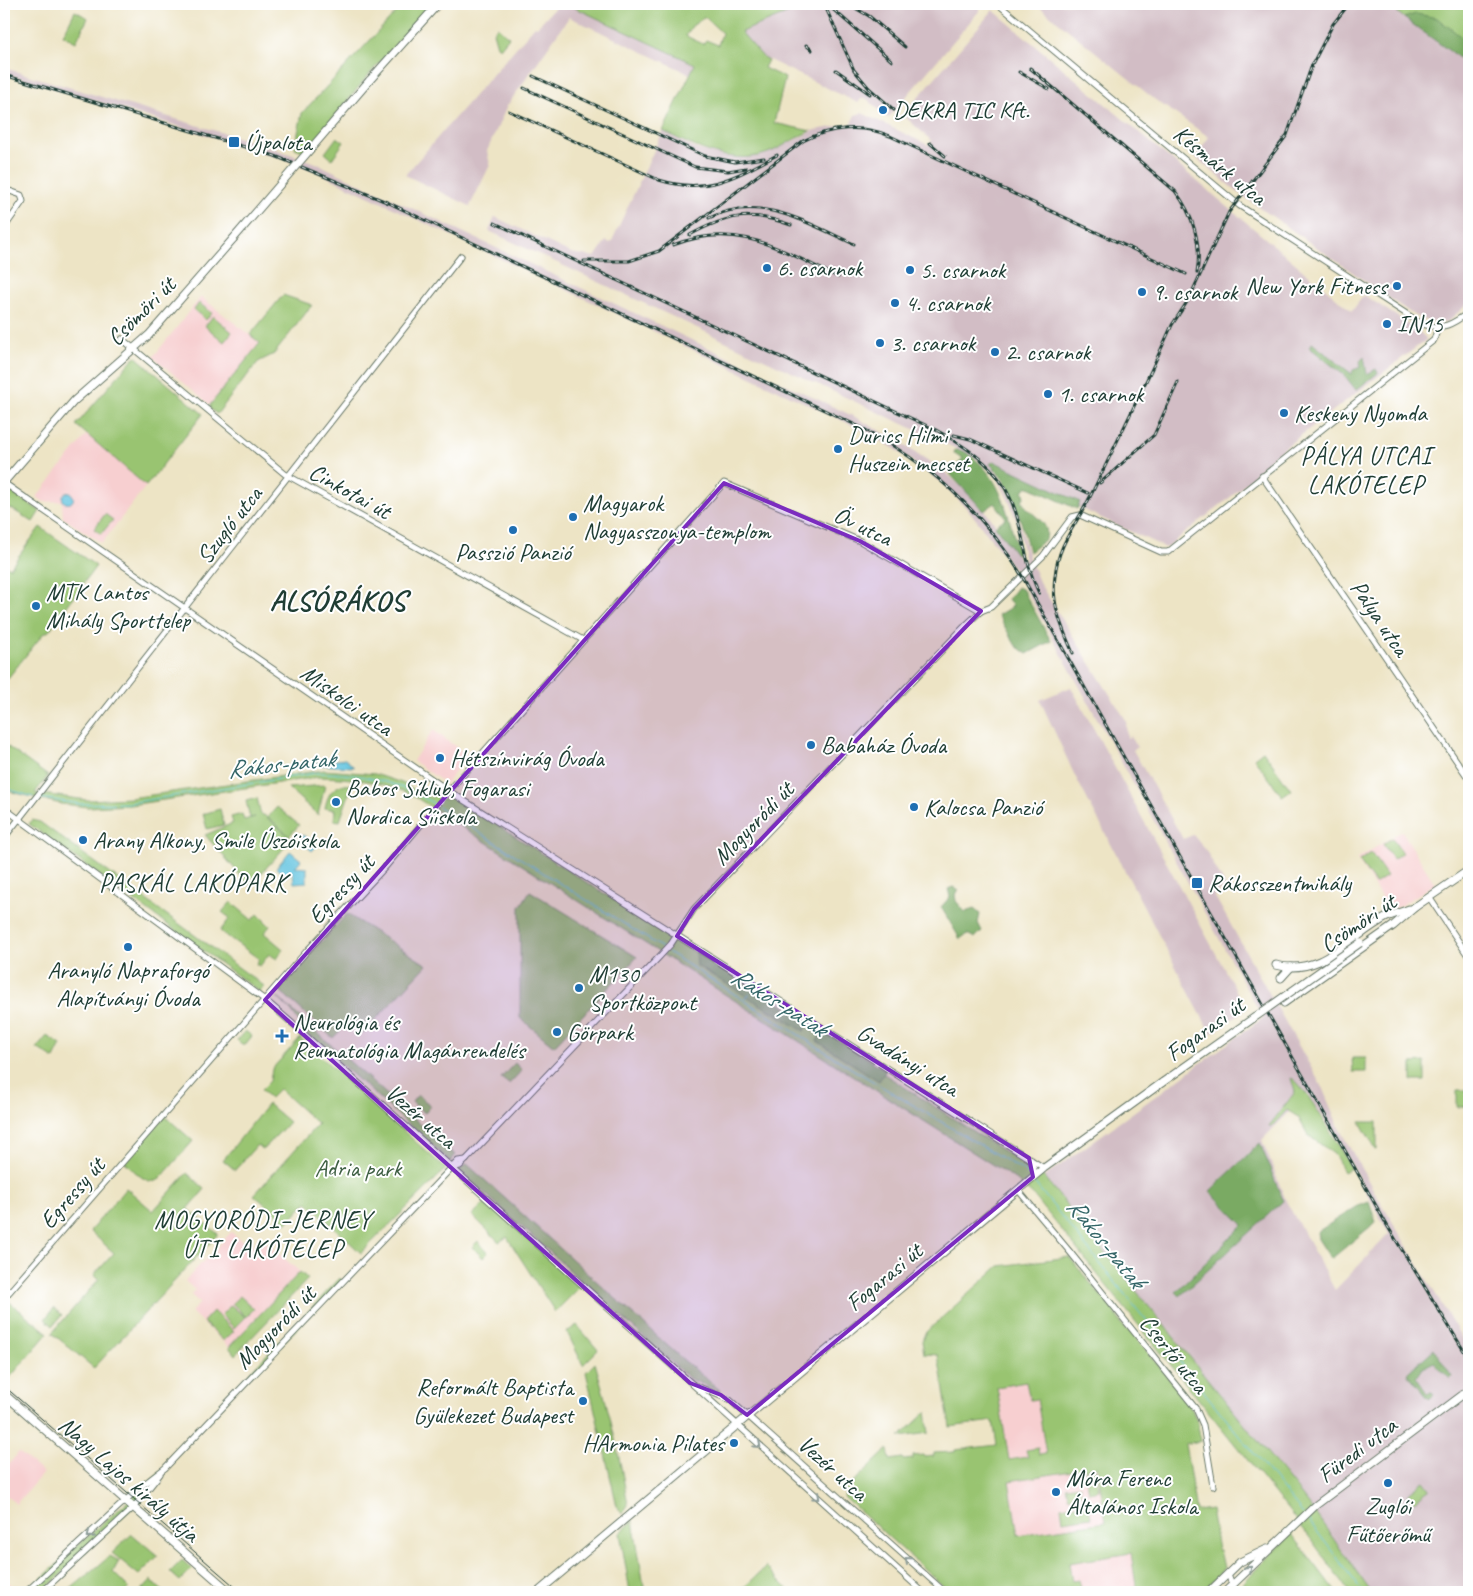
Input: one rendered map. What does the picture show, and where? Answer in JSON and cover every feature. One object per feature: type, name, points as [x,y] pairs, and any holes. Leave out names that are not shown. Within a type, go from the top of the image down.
[{"type":"main road","name":"Csömöri út","points":[[4,483],[74,401],[157,326],[438,4]]},
{"type":"main road","name":"Csömöri út","points":[[1268,1007],[1469,870]]},
{"type":"main road","points":[[1276,965],[1291,967],[1309,966],[1336,951],[1386,918],[1416,906]]},
{"type":"main road","points":[[1284,1003],[1393,926],[1416,906]]},
{"type":"main road","points":[[1281,978],[1291,967]]},
{"type":"main road","name":"Fogarasi út","points":[[538,1592],[1044,1168],[1268,1007]]},
{"type":"main road","name":"Füredi utca","points":[[1225,1592],[1233,1589],[1272,1546],[1308,1512],[1469,1390]]},
{"type":"main road","name":"Nagy Lajos király útja","points":[[4,1394],[230,1592]]},
{"type":"main road","name":"Füredi utca","points":[[1209,1592],[1240,1562],[1272,1546]]},
{"type":"street","name":"Késmárk utca","points":[[998,4],[1240,206],[1414,320],[1438,327]]},
{"type":"street","points":[[4,189],[21,195],[22,204],[4,228]]},
{"type":"street","name":"Szugló utca","points":[[4,838],[462,256]]},
{"type":"street","points":[[1262,476],[1434,340],[1438,327],[1448,326],[1469,312]]},
{"type":"street","name":"Cinkotai út","points":[[122,339],[289,477],[583,640]]},
{"type":"street","name":"Mogyoródi út","points":[[42,1592],[133,1508],[165,1468],[452,1168],[460,1166],[466,1160],[662,954],[671,944],[694,909],[981,611],[995,603],[1040,560],[1072,518],[1080,515],[1165,552],[1262,476]]},
{"type":"street","name":"Pálya utca","points":[[1262,476],[1469,779]]},
{"type":"street","name":"Miskolci utca","points":[[4,483],[449,791],[677,935]]},
{"type":"street","name":"Egressy út","points":[[4,1298],[265,1000],[387,865],[432,810],[724,483]]},
{"type":"street","name":"Öv utca","points":[[724,483],[860,541],[981,611]]},
{"type":"street","name":"Vezér utca","points":[[4,808],[265,1000],[922,1592]]},
{"type":"street","points":[[1429,897],[1469,957]]},
{"type":"street","name":"Gvadányi utca","points":[[677,935],[1044,1168]]},
{"type":"street","points":[[1030,1158],[1034,1169],[1033,1177]]},
{"type":"street","name":"Csertő utca","points":[[1018,1190],[1196,1408],[1203,1426],[1213,1486]]},
{"type":"street","name":"Vezér utca","points":[[690,1383],[730,1400],[944,1592]]},
{"type":"street","points":[[709,1399],[710,1393],[713,1392]]},
{"type":"street","points":[[736,1425],[744,1421],[757,1424]]},
{"type":"street","name":"Mogyoródi út","points":[[26,1592],[165,1468]]},
{"type":"street","points":[[1228,1574],[1233,1589]]},
{"type":"highlighted area","points":[[724,483],[860,541],[981,611],[694,909],[677,936],[1029,1158],[1033,1177],[747,1415],[721,1395],[690,1383],[265,1000]]},
{"type":"shaded area","points":[[558,4],[567,4],[695,64],[690,74],[569,17],[507,106],[487,151],[490,165],[470,206],[405,175],[535,26],[537,27]]},
{"type":"shaded area","points":[[811,4],[980,4],[980,10],[888,118],[867,99],[861,99],[858,103],[763,57],[740,32]]},
{"type":"shaded area","points":[[1036,4],[1387,4],[1469,65],[1469,303],[1447,322],[1427,321],[1415,316],[1236,191],[1195,157],[1209,137],[1154,99]]},
{"type":"shaded area","points":[[993,10],[1352,311],[1364,295],[1416,329],[1426,338],[1426,340],[1275,455],[1233,495],[1166,548],[994,468],[1013,500],[1029,558],[1040,584],[1126,720],[1127,738],[1131,736],[1137,747],[1133,750],[1183,839],[1193,835],[1205,849],[1226,887],[1214,895],[1322,1087],[1340,1130],[1374,1191],[1469,1350],[1469,1592],[1371,1592],[1308,1503],[1044,1177],[1263,1018],[1015,570],[971,513],[943,484],[895,449],[856,427],[315,171],[281,158],[4,73],[4,68],[267,146],[318,164],[855,417],[943,470],[981,505],[1023,562],[1025,560],[1017,522],[1009,501],[997,477],[976,458],[489,231],[495,217],[571,253],[595,257],[606,241],[611,243],[663,131],[696,149],[723,156],[772,151],[815,130],[851,124],[855,115],[862,113],[928,145],[932,141],[903,115]],"holes":[[[1307,1094],[1334,1133],[1389,1234],[1335,1290],[1286,1201],[1262,1140]]]},
{"type":"shaded area","points":[[201,297],[260,343],[210,405],[153,357]]},
{"type":"shaded area","points":[[87,434],[146,486],[102,543],[63,518],[62,501],[44,502],[37,497]]},
{"type":"shaded area","points":[[1071,687],[1246,1009],[1211,1034],[1075,776],[1040,700]]},
{"type":"shaded area","name":"Hétszínvirág Óvoda","points":[[433,730],[467,755],[446,784],[413,761]]},
{"type":"shaded area","points":[[1402,831],[1435,884],[1390,912],[1357,859]]},
{"type":"shaded area","points":[[231,1232],[250,1248],[260,1237],[300,1272],[229,1347],[191,1312],[200,1303],[191,1295],[195,1290],[185,1281],[208,1256],[211,1259],[216,1253],[214,1251]]},
{"type":"shaded area","points":[[1043,1379],[1056,1452],[1009,1460],[997,1387]]},
{"type":"shaded area","points":[[19,1452],[43,1473],[16,1504],[4,1493],[4,1470]]},
{"type":"shaded area","name":"Móra Ferenc Általános Iskola","points":[[1097,1467],[1106,1522],[1018,1536],[1009,1481]]},
{"type":"shaded area","points":[[1131,1553],[1137,1592],[1074,1592],[1069,1563]]},
{"type":"shaded area","points":[[4,1578],[16,1590],[4,1592]]},
{"type":"green space","points":[[404,4],[426,4],[429,7],[366,78],[306,152],[295,148],[302,113]]},
{"type":"green space","points":[[567,4],[811,4],[741,32],[763,57],[768,60],[764,68],[785,78],[774,123],[811,131],[773,151],[759,156],[730,157],[689,144],[663,131],[695,64]],"holes":[[[705,17],[722,33],[718,45],[706,40],[703,44],[686,36],[692,26]]]},
{"type":"green space","points":[[1394,4],[1469,4],[1469,43],[1440,21],[1424,16],[1404,18],[1396,11]]},
{"type":"green space","points":[[75,11],[88,18],[76,42],[63,35]]},
{"type":"green space","points":[[1416,14],[1437,18],[1469,43],[1469,65],[1404,18]]},
{"type":"green space","points":[[497,27],[509,37],[500,48],[497,46],[493,32]]},
{"type":"green space","points":[[337,137],[344,142],[332,159],[325,153]]},
{"type":"green space","points":[[283,295],[312,305],[274,354],[258,362],[217,414],[210,409],[210,405],[260,343],[250,335]]},
{"type":"green space","points":[[199,303],[212,313],[206,320],[194,310]]},
{"type":"green space","points":[[213,316],[232,332],[224,342],[205,326]]},
{"type":"green space","points":[[1312,343],[1352,374],[1353,370],[1361,367],[1360,361],[1364,357],[1367,374],[1376,369],[1378,373],[1356,390],[1345,376],[1309,347]]},
{"type":"green space","points":[[135,356],[203,414],[146,486],[76,425]]},
{"type":"green space","points":[[955,450],[971,455],[993,479],[1008,514],[1019,552],[1016,554],[995,526],[1006,518],[995,503],[984,511],[950,474],[963,458],[954,453]]},
{"type":"green space","points":[[993,461],[1080,502],[1077,509],[1027,486],[1023,491],[1025,496],[1022,500],[1029,510],[1042,522],[1047,532],[1046,539],[1029,552],[1010,492],[1004,481],[990,464]]},
{"type":"green space","points":[[5,488],[40,511],[33,522],[10,508],[4,509]]},
{"type":"green space","points":[[105,514],[113,520],[101,534],[94,529]]},
{"type":"green space","name":"MTK Lantos Mihály Sporttelep","points":[[40,527],[96,566],[49,631],[43,634],[4,683],[4,564],[10,568]]},
{"type":"green space","points":[[1017,587],[1023,590],[1051,641],[1027,654],[1016,646],[998,615],[1013,606],[1008,599]]},
{"type":"green space","points":[[4,744],[48,776],[35,793],[87,800],[130,798],[324,770],[375,774],[402,783],[431,798],[436,795],[446,800],[451,795],[1044,1177],[1308,1503],[1371,1592],[1349,1592],[1305,1531],[1034,1196],[1015,1179],[412,795],[389,786],[367,781],[319,777],[130,805],[88,807],[61,804],[4,790]]},
{"type":"green space","points":[[1263,751],[1291,790],[1282,796],[1254,758]]},
{"type":"green space","points":[[325,785],[318,815],[288,788]]},
{"type":"green space","name":"Babos Síklub, Fogarasi Nordica Síiskola","points":[[352,785],[340,821],[334,820],[335,810],[325,808],[330,794],[336,787]]},
{"type":"green space","points":[[257,798],[261,815],[264,815],[292,839],[250,886],[205,835],[233,823],[231,817],[242,814],[244,820],[255,817],[250,818],[246,801]]},
{"type":"green space","points":[[277,807],[299,825],[289,836],[268,817]]},
{"type":"green space","points":[[220,809],[224,825],[207,829],[203,814]]},
{"type":"green space","points":[[32,820],[40,822],[264,986],[260,992],[29,824]]},
{"type":"green space","points":[[1392,838],[1402,853],[1393,859],[1383,844]]},
{"type":"green space","points":[[1371,853],[1387,876],[1375,884],[1359,861]]},
{"type":"green space","points":[[953,887],[959,891],[955,895],[956,901],[965,912],[974,909],[980,914],[978,923],[982,931],[975,938],[967,934],[960,939],[941,907],[950,897],[948,889]]},
{"type":"green space","name":"M130 Sportközpont","points":[[530,891],[637,957],[554,1046],[520,1018],[520,907]]},
{"type":"green space","points":[[231,902],[252,920],[258,914],[270,926],[264,933],[283,949],[277,959],[269,954],[260,966],[256,964],[259,959],[220,931],[230,918],[222,912]]},
{"type":"green space","points":[[347,914],[427,965],[363,1033],[353,1024],[347,1024],[333,1038],[278,989]]},
{"type":"green space","points":[[696,951],[809,1021],[804,1031],[697,966]]},
{"type":"green space","points":[[277,997],[455,1155],[451,1162],[306,1033],[292,1012]]},
{"type":"green space","points":[[245,1031],[252,1036],[244,1046],[237,1040]]},
{"type":"green space","points":[[823,1031],[886,1070],[879,1081],[817,1041]]},
{"type":"green space","points":[[47,1036],[61,1045],[54,1059],[37,1048]]},
{"type":"green space","name":"Adria park","points":[[300,1038],[446,1169],[361,1253],[307,1202],[287,1223],[254,1195],[318,1124],[279,1089],[270,1098],[261,1090],[270,1081],[272,1069]]},
{"type":"green space","points":[[1352,1058],[1366,1058],[1366,1072],[1353,1072]]},
{"type":"green space","points":[[1425,1062],[1425,1081],[1412,1081],[1412,1063]]},
{"type":"green space","points":[[515,1063],[522,1070],[509,1084],[501,1078]]},
{"type":"green space","points":[[1291,1078],[1297,1082],[1313,1104],[1351,1168],[1344,1172],[1335,1155],[1308,1135],[1298,1117],[1287,1110],[1272,1126],[1269,1126],[1295,1092]]},
{"type":"green space","points":[[1457,1090],[1469,1090],[1469,1106],[1457,1107]]},
{"type":"green space","points":[[418,1095],[431,1106],[425,1113],[412,1102]]},
{"type":"green space","points":[[268,1104],[289,1122],[263,1150],[257,1145],[235,1170],[223,1160]]},
{"type":"green space","points":[[165,1116],[193,1141],[160,1179],[150,1181],[140,1176],[124,1161]]},
{"type":"green space","points":[[1360,1122],[1377,1122],[1377,1150],[1376,1150]]},
{"type":"green space","points":[[1260,1143],[1283,1201],[1180,1296],[1176,1292],[1243,1225],[1210,1191]]},
{"type":"green space","points":[[467,1164],[679,1356],[722,1392],[690,1379],[459,1170]]},
{"type":"green space","points":[[187,1173],[205,1189],[188,1209],[218,1234],[94,1368],[52,1333],[99,1279],[94,1275],[114,1253],[90,1231],[126,1188],[153,1211]]},
{"type":"green space","points":[[486,1202],[581,1286],[555,1312],[507,1237],[499,1242],[472,1215]]},
{"type":"green space","points":[[1369,1202],[1376,1222],[1331,1259],[1318,1239],[1317,1232],[1358,1206]]},
{"type":"green space","points":[[478,1241],[488,1253],[483,1258],[472,1247]]},
{"type":"green space","points":[[1069,1257],[1116,1314],[1121,1324],[1137,1339],[1189,1403],[1197,1421],[1201,1441],[1185,1444],[1196,1511],[1211,1509],[1218,1550],[1220,1550],[1224,1568],[1203,1592],[1137,1592],[1131,1553],[1069,1563],[1072,1581],[1079,1580],[1082,1592],[950,1592],[844,1497],[846,1489],[888,1449],[890,1460],[902,1458],[903,1460],[913,1459],[913,1456],[934,1456],[934,1453],[955,1452],[955,1450],[997,1445],[993,1421],[950,1427],[938,1355],[924,1354],[922,1341],[925,1333],[999,1266]],"holes":[[[1026,1382],[1030,1400],[1037,1399],[1046,1454],[1039,1455],[1038,1448],[1026,1450],[1028,1457],[1009,1460],[997,1387]],[[1097,1467],[1106,1522],[1018,1535],[1009,1481]]]},
{"type":"green space","points":[[300,1272],[308,1279],[235,1355],[229,1347]]},
{"type":"green space","points":[[340,1278],[343,1281],[251,1376],[248,1374]]},
{"type":"green space","points":[[240,1296],[254,1309],[246,1317],[232,1303]]},
{"type":"green space","points":[[8,1301],[48,1333],[6,1382],[4,1381],[4,1306]]},
{"type":"green space","points":[[231,1305],[245,1317],[234,1328],[221,1315]]},
{"type":"green space","points":[[54,1308],[62,1315],[53,1326],[45,1319]]},
{"type":"green space","points":[[213,1311],[234,1331],[224,1341],[203,1322]]},
{"type":"green space","points":[[577,1325],[598,1350],[583,1365],[567,1332]]},
{"type":"green space","points":[[1434,1349],[1452,1377],[1450,1379],[1434,1362],[1422,1368],[1416,1377],[1427,1393],[1432,1392],[1434,1395],[1429,1399],[1407,1373]]},
{"type":"green space","points":[[595,1363],[614,1434],[625,1487],[628,1505],[622,1514],[617,1506],[586,1372]]},
{"type":"green space","points":[[926,1412],[929,1433],[900,1437]]},
{"type":"green space","points":[[165,1468],[142,1499],[42,1592],[26,1592]]},
{"type":"green space","points":[[1095,1469],[1099,1490],[1089,1492],[1085,1471]]},
{"type":"green space","points":[[1424,1481],[1430,1489],[1413,1502],[1407,1494]]},
{"type":"green space","points":[[1080,1485],[1081,1495],[1068,1497],[1066,1487]]},
{"type":"green space","points":[[1088,1502],[1091,1517],[1063,1521],[1061,1507]]},
{"type":"green space","points":[[633,1521],[645,1592],[630,1592],[620,1533]]},
{"type":"green space","points":[[1291,1533],[1336,1592],[1243,1592],[1243,1583]]},
{"type":"green space","points":[[132,1534],[158,1556],[139,1575],[112,1553]]},
{"type":"green space","points":[[110,1556],[119,1561],[113,1572],[129,1588],[125,1592],[67,1592]]},
{"type":"green space","points":[[182,1560],[192,1569],[180,1581],[170,1572]]},
{"type":"green space","points":[[766,1567],[791,1592],[739,1592]]},
{"type":"green space","points":[[151,1581],[164,1592],[140,1592]]},
{"type":"water","points":[[68,492],[74,498],[68,504],[62,498]]},
{"type":"water","points":[[345,759],[354,767],[315,765],[315,763]]},
{"type":"water","points":[[303,835],[317,846],[312,851],[300,840]]},
{"type":"water","points":[[290,851],[301,860],[295,867],[307,868],[307,882],[294,883],[293,873],[291,872],[286,877],[276,868]]},
{"type":"waterway","name":"Rákos-patak","points":[[39,798],[81,804],[129,803],[316,773],[333,773],[364,777],[393,784],[436,805]]},
{"type":"waterway","name":"Rákos-patak","points":[[4,788],[33,797]]},
{"type":"waterway","name":"Rákos-patak","points":[[439,807],[664,949]]},
{"type":"waterway","name":"Rákos-patak","points":[[668,952],[854,1070],[1024,1171],[1029,1176]]},
{"type":"waterway","points":[[744,1000],[749,994]]},
{"type":"waterway","name":"Rákos-patak","points":[[1033,1181],[1303,1514]]},
{"type":"waterway","name":"Rákos-patak","points":[[1306,1517],[1363,1592]]},
{"type":"tram line","points":[[4,1386],[241,1592]]},
{"type":"railway","points":[[824,4],[854,70],[869,88],[894,110]]},
{"type":"railway","points":[[848,4],[869,16],[905,47]]},
{"type":"railway","points":[[1073,653],[1061,625],[1056,606],[1054,586],[1057,565],[1064,544],[1090,497],[1172,325],[1189,299],[1229,212],[1287,135],[1312,65],[1333,24],[1349,4]]},
{"type":"railway","points":[[828,5],[892,61]]},
{"type":"railway","points":[[806,45],[812,50]]},
{"type":"railway","points":[[1030,68],[1175,191],[1187,209],[1195,230],[1198,251],[1197,273]]},
{"type":"railway","points":[[836,70],[870,94]]},
{"type":"railway","points":[[1019,72],[1049,89]]},
{"type":"railway","points":[[4,75],[275,156],[389,203],[862,428],[909,457],[952,491],[990,530],[1022,576],[1388,1227],[1469,1359]]},
{"type":"railway","points":[[533,76],[705,156],[735,162],[764,158]]},
{"type":"railway","points":[[524,88],[695,167],[728,171],[746,168]]},
{"type":"railway","points":[[509,111],[659,180],[676,184],[692,186],[734,177],[777,155]]},
{"type":"railway","points":[[584,261],[629,261],[659,251],[803,141],[835,130],[857,129],[879,132],[890,136],[1186,274]]},
{"type":"railway","points":[[930,143],[945,156]]},
{"type":"railway","points":[[709,218],[728,211],[765,210],[801,220],[854,244]]},
{"type":"railway","points":[[690,235],[715,223],[739,217],[763,217],[791,225]]},
{"type":"railway","points":[[495,223],[936,430],[965,448],[989,467],[1007,492],[1014,507],[1029,568],[1039,593]]},
{"type":"railway","points":[[673,245],[697,238],[739,237],[778,248],[838,277]]},
{"type":"railway","points":[[1100,483],[1154,435],[1178,382]]},
{"type":"railway","points":[[954,435],[970,439],[1088,493]]},
{"type":"place","name":"DEKRA TIC Kft.","points":[[883,110]]},
{"type":"place","name":"Újpalota","points":[[234,142]]},
{"type":"place","name":"6. csarnok","points":[[767,268]]},
{"type":"place","name":"5. csarnok","points":[[910,270]]},
{"type":"place","name":"New York Fitness","points":[[1397,286]]},
{"type":"place","name":"9. csarnok","points":[[1142,292]]},
{"type":"place","name":"4. csarnok","points":[[895,303]]},
{"type":"place","name":"IN15","points":[[1387,324]]},
{"type":"place","name":"3. csarnok","points":[[880,343]]},
{"type":"place","name":"2. csarnok","points":[[995,352]]},
{"type":"place","name":"1. csarnok","points":[[1048,394]]},
{"type":"place","name":"Keskeny Nyomda","points":[[1284,413]]},
{"type":"place","name":"Durics Hilmi Huszein mecset","points":[[838,449]]},
{"type":"place","name":"Magyarok Nagyasszonya-templom","points":[[573,517]]},
{"type":"place","name":"Passzió Panzió","points":[[513,530]]},
{"type":"place","name":"MTK Lantos Mihály Sporttelep","points":[[36,606]]},
{"type":"place","name":"Babaház Óvoda","points":[[811,745]]},
{"type":"place","name":"Hétszínvirág Óvoda","points":[[440,758]]},
{"type":"place","name":"Babos Síklub, Fogarasi Nordica Síiskola","points":[[336,802]]},
{"type":"place","name":"Kalocsa Panzió","points":[[914,807]]},
{"type":"place","name":"Arany Alkony, Smile Úszóiskola","points":[[83,840]]},
{"type":"place","name":"Rákosszentmihály","points":[[1197,883]]},
{"type":"place","name":"Aranyló Napraforgó Alapítványi Óvoda","points":[[128,947]]},
{"type":"place","name":"M130 Sportközpont","points":[[579,988]]},
{"type":"place","name":"Görpark","points":[[557,1032]]},
{"type":"place","name":"Neurológia és Reumatológia Magánrendelés","points":[[282,1036]]},
{"type":"place","name":"Reformált Baptista Gyülekezet Budapest","points":[[583,1401]]},
{"type":"place","name":"HArmonia Pilates","points":[[734,1443]]},
{"type":"place","name":"Zuglói Fűtőerőmű","points":[[1388,1483]]},
{"type":"place","name":"Móra Ferenc Általános Iskola","points":[[1056,1492]]},
{"type":"district","name":"PÁLYA UTCAI LAKÓTELEP","points":[[1366,470]]},
{"type":"district","name":"ALSÓRÁKOS","points":[[338,600]]},
{"type":"district","name":"PASKÁL LAKÓPARK","points":[[193,883]]},
{"type":"district","name":"MOGYORÓDI–JERNEY ÚTI LAKÓTELEP","points":[[263,1234]]}]
